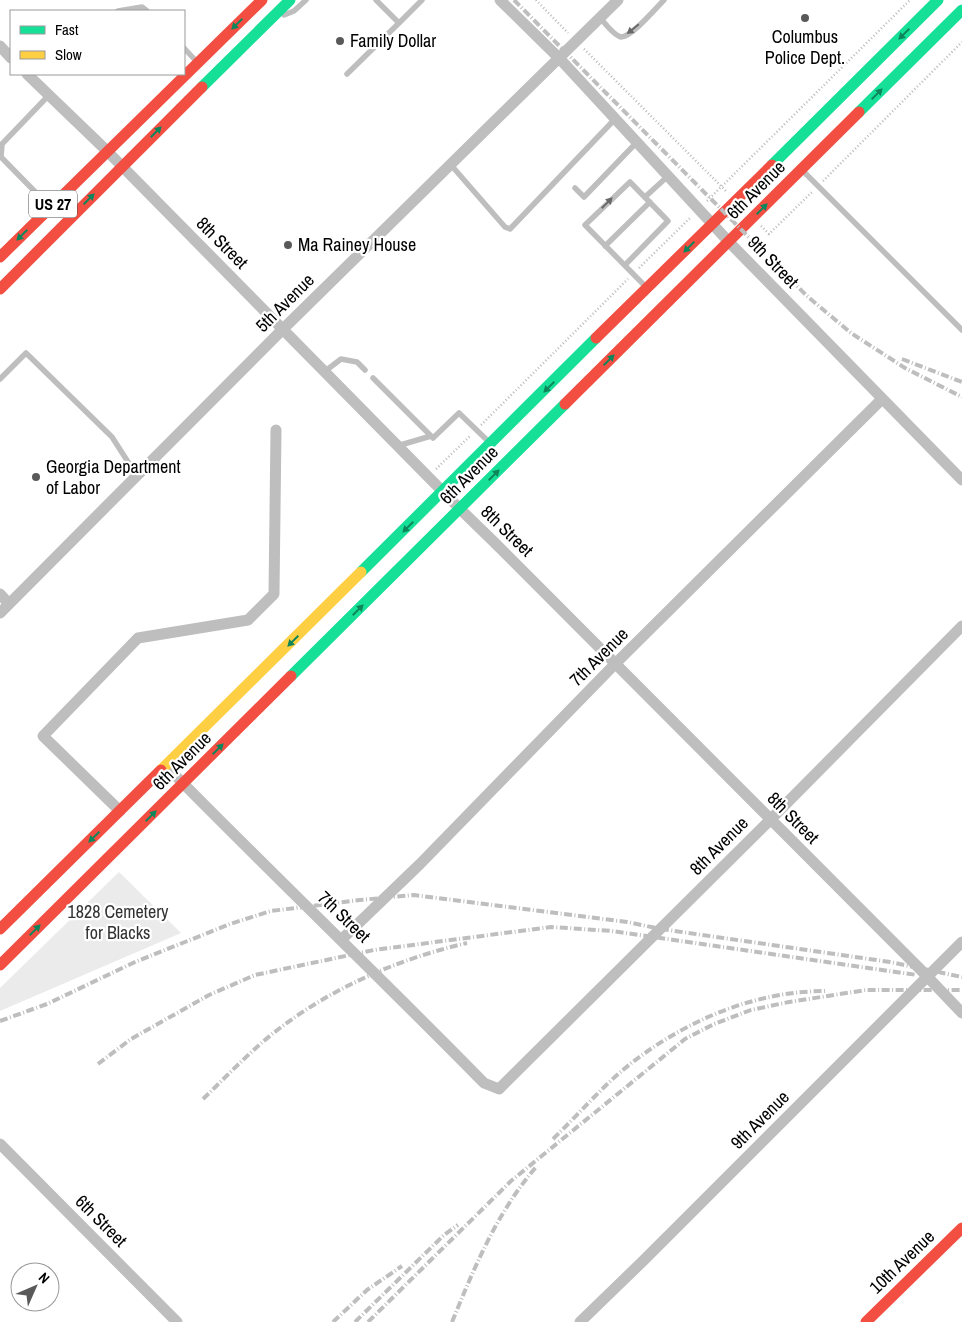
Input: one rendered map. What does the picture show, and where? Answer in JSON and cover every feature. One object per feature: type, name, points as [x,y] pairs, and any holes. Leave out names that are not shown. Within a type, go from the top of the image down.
[{"type":"main road","name":"US 27","points":[[185,75],[262,0]]},
{"type":"main road","name":"US 27","points":[[0,289],[290,0]]},
{"type":"main road","name":"6th Avenue","points":[[0,929],[938,0]]},
{"type":"main road","name":"6th Avenue","points":[[0,964],[184,784],[962,10]]},
{"type":"main road","name":"US 27","points":[[0,257],[185,75]]},
{"type":"main road","name":"10th Avenue","points":[[866,1322],[962,1228]]},
{"type":"street","name":"9th Street","points":[[500,0],[560,59],[729,242],[962,480]]},
{"type":"street","name":"5th Avenue","points":[[0,613],[282,330],[618,0]]},
{"type":"street","points":[[0,46],[10,57]]},
{"type":"street","name":"8th Street","points":[[28,75],[962,1013]]},
{"type":"street","name":"7th Avenue","points":[[341,940],[420,864],[615,664],[882,399]]},
{"type":"street","points":[[120,811],[42,736],[138,638],[248,620],[274,594],[276,430]]},
{"type":"street","points":[[0,594],[9,604]]},
{"type":"street","name":"8th Avenue","points":[[499,1089],[962,626]]},
{"type":"street","name":"7th Street","points":[[166,766],[402,999],[484,1083],[499,1089]]},
{"type":"street","name":"9th Avenue","points":[[580,1322],[962,942]]},
{"type":"street","name":"6th Street","points":[[0,1144],[178,1322]]},
{"type":"lane","points":[[266,23],[294,11],[306,0]]},
{"type":"lane","points":[[376,0],[399,23]]},
{"type":"lane","points":[[347,74],[422,0]]},
{"type":"lane","points":[[600,18],[616,35],[621,37],[630,34],[664,0]]},
{"type":"lane","points":[[124,10],[142,7],[146,10]]},
{"type":"lane","points":[[185,49],[198,62]]},
{"type":"lane","points":[[49,95],[2,144],[1,157],[51,207]]},
{"type":"lane","points":[[451,165],[505,227],[510,229],[615,119]]},
{"type":"lane","points":[[575,188],[584,197],[637,142]]},
{"type":"lane","points":[[801,170],[962,330]]},
{"type":"lane","points":[[605,246],[668,176]]},
{"type":"lane","points":[[624,265],[668,221],[630,182],[585,225],[605,246],[624,265],[633,274],[648,288]]},
{"type":"lane","points":[[0,379],[26,353],[112,437],[136,476]]},
{"type":"lane","points":[[324,372],[341,359],[357,362],[365,370]]},
{"type":"lane","points":[[373,378],[431,436]]},
{"type":"lane","points":[[397,446],[431,436],[433,438],[459,413],[491,444]]},
{"type":"path","points":[[536,0],[736,201]]},
{"type":"path","points":[[428,477],[910,0]]},
{"type":"path","points":[[753,218],[769,234],[962,42]]},
{"type":"green space","name":"1828 Cemetery for Blacks","points":[[119,872],[181,933],[0,1011],[0,988]]},
{"type":"railway","points":[[514,0],[807,296],[851,333],[905,368],[962,397]]},
{"type":"railway","points":[[902,359],[962,382]]},
{"type":"railway","points":[[0,1021],[47,1004],[135,962],[230,924],[271,911],[414,895],[627,922],[661,929],[890,962],[962,977]]},
{"type":"railway","points":[[98,1064],[131,1039],[209,995],[255,975],[374,950],[551,927],[612,931],[917,975]]},
{"type":"railway","points":[[203,1099],[242,1060],[273,1033],[326,997],[348,985],[395,965],[467,943]]},
{"type":"railway","points":[[368,1322],[511,1181],[685,1039],[714,1024],[751,1010],[789,1002],[866,990],[962,990]]},
{"type":"railway","points":[[553,1139],[624,1069],[669,1037],[693,1024],[744,1004],[798,992],[826,991]]},
{"type":"railway","points":[[452,1322],[488,1240],[510,1202],[537,1166]]},
{"type":"railway","points":[[355,1322],[444,1235],[458,1225]]},
{"type":"railway","points":[[333,1322],[367,1290],[402,1266]]},
{"type":"traffic: fast","points":[[202,87],[290,0]]},
{"type":"traffic: fast","points":[[772,165],[938,0]]},
{"type":"traffic: fast","points":[[859,112],[962,10]]},
{"type":"traffic: fast","points":[[361,572],[596,338]]},
{"type":"traffic: fast","points":[[291,676],[565,404]]},
{"type":"traffic: slow","points":[[161,770],[361,572]]},
{"type":"traffic: jam","points":[[0,257],[262,0]]},
{"type":"traffic: jam","points":[[0,289],[202,87]]},
{"type":"traffic: jam","points":[[565,404],[859,112]]},
{"type":"traffic: jam","points":[[596,338],[772,165]]},
{"type":"traffic: jam","points":[[0,965],[291,676]]},
{"type":"traffic: jam","points":[[0,929],[161,770]]},
{"type":"traffic: jam","points":[[866,1322],[962,1228]]},
{"type":"place","name":"Columbus Police Dept.","points":[[805,18]]},
{"type":"place","name":"Family Dollar","points":[[340,41]]},
{"type":"place","name":"Ma Rainey House","points":[[288,245]]},
{"type":"place","name":"Georgia Department of Labor","points":[[36,477]]}]
